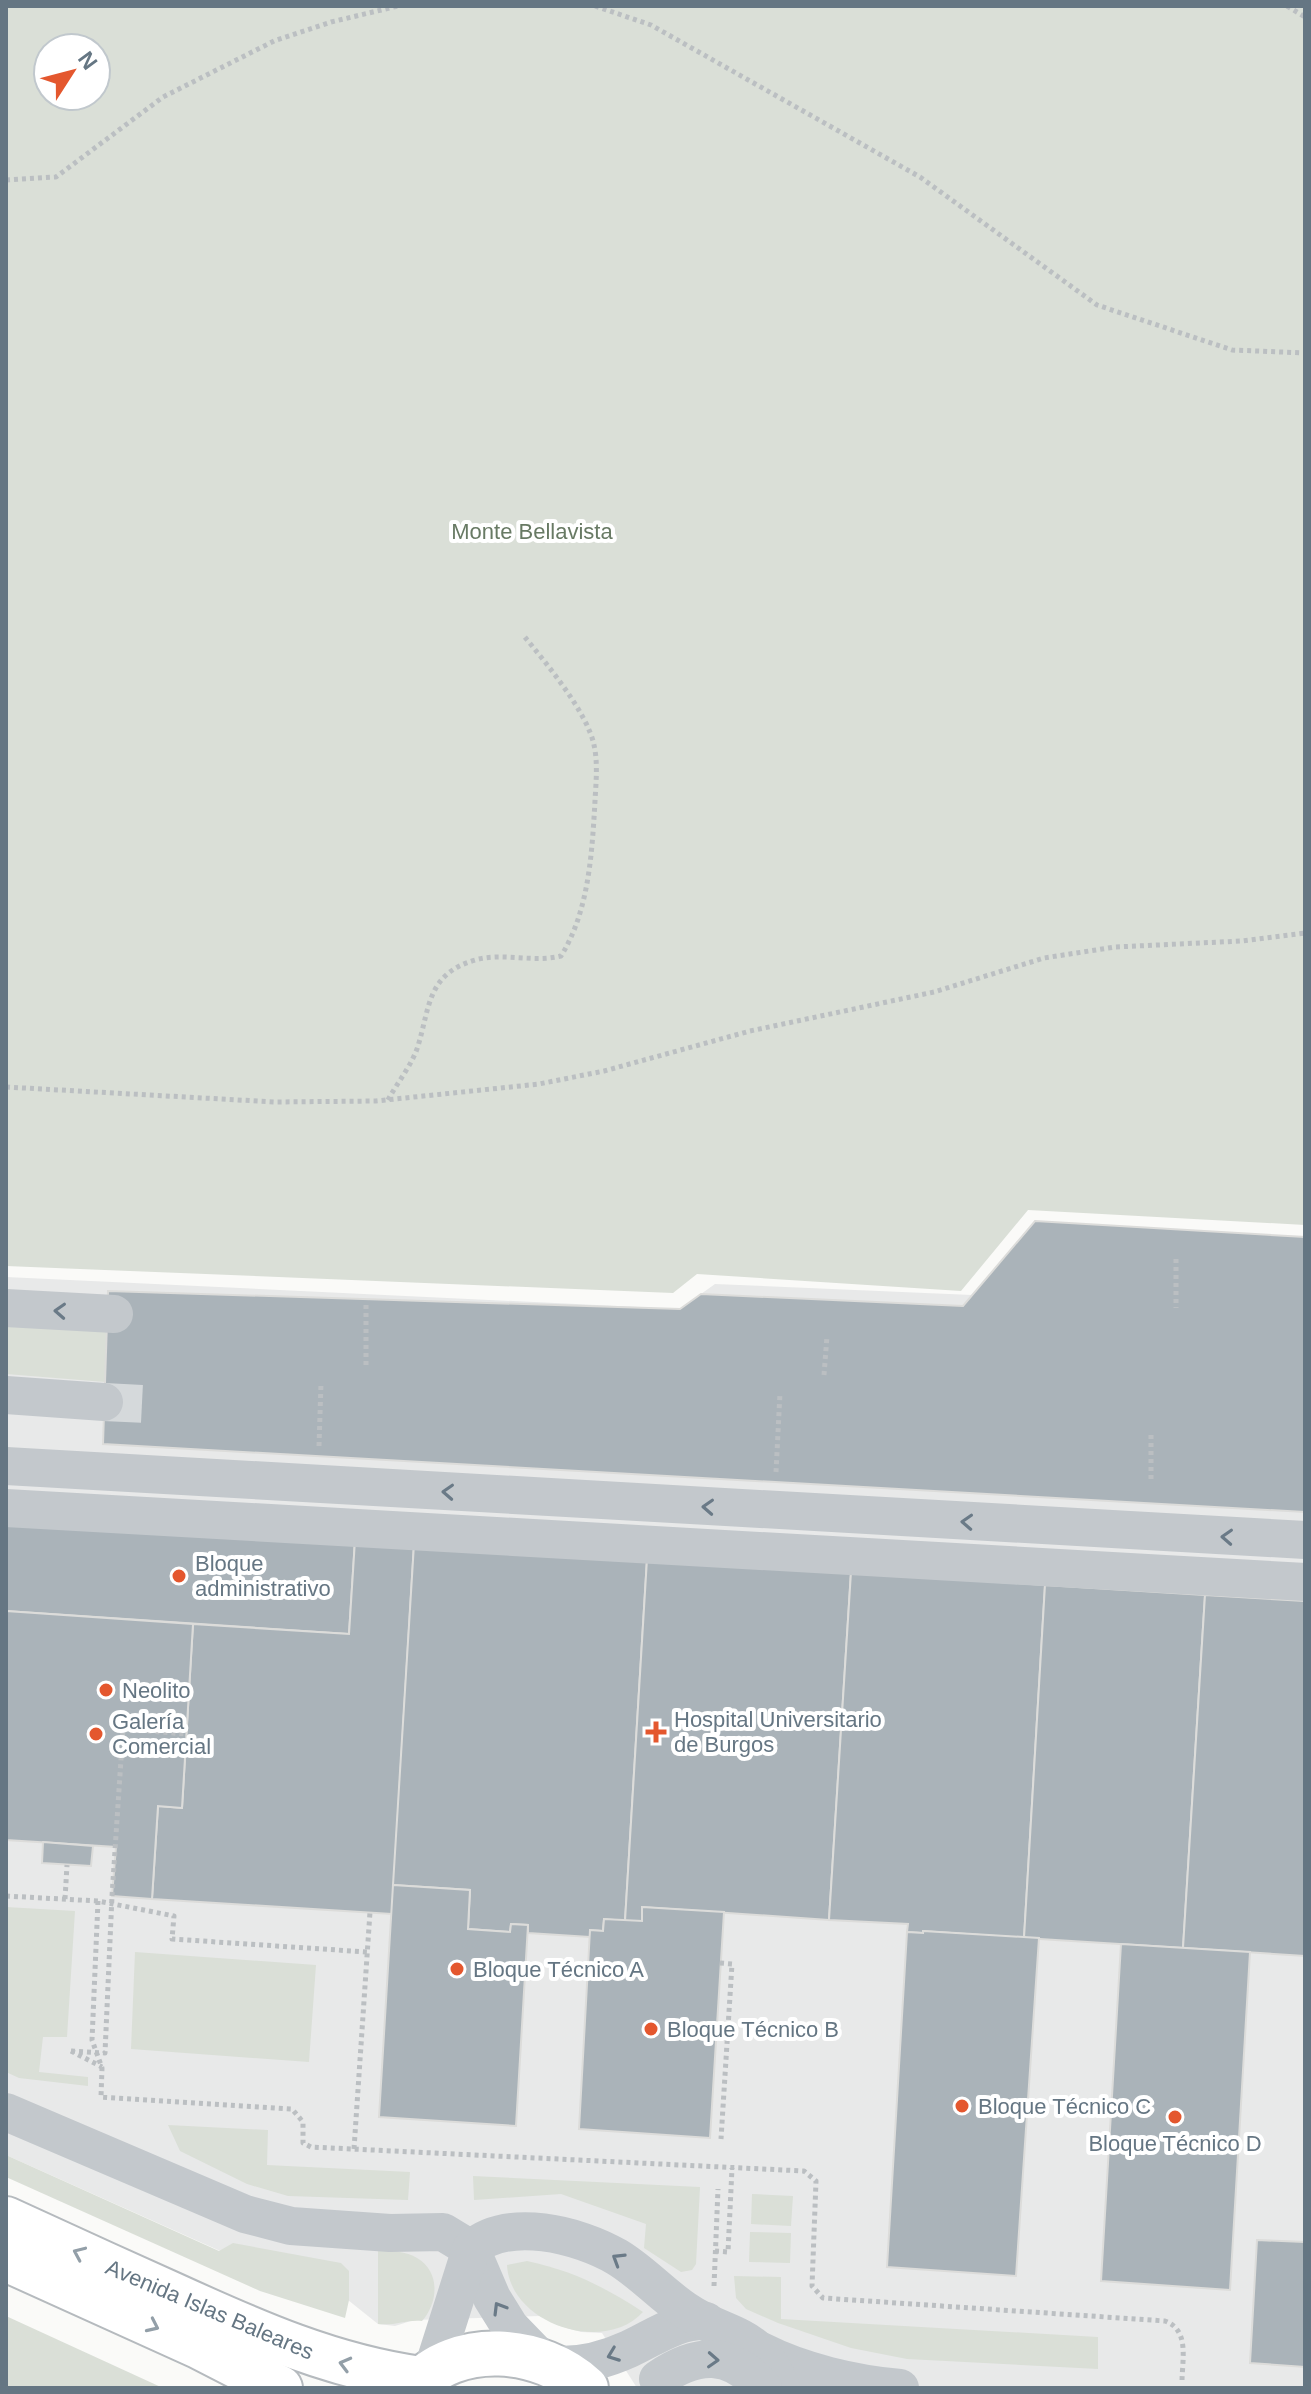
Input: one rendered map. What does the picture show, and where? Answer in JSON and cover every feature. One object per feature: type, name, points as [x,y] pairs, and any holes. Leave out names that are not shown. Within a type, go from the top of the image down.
[{"type":"main road","name":"Avenida Islas Baleares","points":[[6,2219],[271,2339],[331,2360],[383,2374],[422,2380]]},
{"type":"main road","name":"Avenida Islas Baleares","points":[[6,2259],[198,2346],[280,2388]]},
{"type":"main road","points":[[422,2380],[465,2359],[489,2354],[560,2371]]},
{"type":"lane","points":[[6,1308],[114,1314]]},
{"type":"lane","points":[[6,1395],[104,1402]]},
{"type":"lane","points":[[6,1466],[1305,1540]]},
{"type":"lane","points":[[6,1508],[1305,1582]]},
{"type":"lane","points":[[6,2112],[245,2214],[291,2226],[390,2233],[443,2232],[471,2249],[492,2298],[510,2327],[560,2371],[627,2350],[688,2321],[710,2306]]},
{"type":"lane","points":[[422,2380],[446,2333],[471,2249],[491,2237],[512,2232],[559,2236],[600,2249],[619,2259],[689,2313],[710,2306]]},
{"type":"lane","points":[[390,2233],[417,2244],[435,2258],[453,2304]]},
{"type":"lane","points":[[654,2285],[665,2304],[668,2329],[656,2384]]},
{"type":"lane","points":[[710,2306],[739,2335],[761,2351],[792,2364],[837,2376],[900,2388]]},
{"type":"lane","points":[[761,2351],[772,2365],[781,2388]]},
{"type":"lane","points":[[656,2384],[687,2362],[703,2359],[723,2360],[740,2367],[763,2388]]},
{"type":"path","points":[[6,180],[56,177],[163,97],[274,41],[331,22],[398,6]]},
{"type":"path","points":[[595,6],[651,25],[920,177],[1097,305],[1232,350],[1305,353]]},
{"type":"path","points":[[1287,6],[1305,17]]},
{"type":"path","points":[[388,1100],[417,1049],[428,1001],[435,986],[451,972],[475,960],[508,957],[546,960],[561,956],[584,901],[597,768],[594,743],[557,676],[524,636]]},
{"type":"path","points":[[6,1087],[275,1102],[388,1100],[539,1084],[604,1071],[750,1031],[934,992],[1044,958],[1115,947],[1242,941],[1305,933]]},
{"type":"path","points":[[1176,1259],[1176,1308]]},
{"type":"path","points":[[366,1305],[366,1367]]},
{"type":"path","points":[[824,1375],[827,1336]]},
{"type":"path","points":[[319,1450],[321,1383]]},
{"type":"path","points":[[776,1477],[780,1393]]},
{"type":"path","points":[[1151,1435],[1151,1479]]},
{"type":"path","points":[[102,2068],[71,2051],[105,2053],[123,1729],[186,1734]]},
{"type":"path","points":[[65,1899],[67,1865]]},
{"type":"path","points":[[6,1896],[98,1901],[174,1916],[172,1939],[367,1952]]},
{"type":"path","points":[[98,1901],[92,2040],[102,2068],[101,2097],[292,2109],[303,2122],[303,2143],[311,2147],[804,2171],[816,2181],[812,2286],[823,2298],[1165,2321],[1174,2324],[1183,2338],[1182,2382]]},
{"type":"path","points":[[354,2149],[370,1912]]},
{"type":"path","points":[[720,1963],[732,1964],[721,2139]]},
{"type":"path","points":[[715,2251],[728,2252],[732,2168]]},
{"type":"path","points":[[710,2306],[718,2189]]},
{"type":"shaded area","name":"Hospital Universitario de Burgos","points":[[1035,1221],[1305,1237],[1305,2388],[637,2388],[602,2333],[581,2332],[540,2316],[414,2320],[395,2326],[378,2324],[348,2300],[303,2288],[6,2155],[6,1277],[680,1309],[715,1284],[972,1295]]},
{"type":"green space","name":"Monte Bellavista","points":[[6,6],[1305,6],[1305,1225],[1028,1210],[961,1291],[697,1274],[673,1293],[6,1266]]},
{"type":"green space","points":[[6,1326],[107,1330],[105,1382],[6,1374]]},
{"type":"green space","points":[[6,1907],[75,1911],[67,2037],[43,2037],[39,2072],[88,2077],[88,2086],[19,2078],[6,2072]]},
{"type":"green space","points":[[135,1952],[316,1965],[309,2062],[131,2049]]},
{"type":"green space","points":[[168,2125],[268,2130],[267,2165],[410,2172],[408,2200],[288,2196],[247,2184],[180,2151]]},
{"type":"green space","points":[[6,2155],[219,2251],[233,2243],[341,2263],[349,2271],[349,2300],[345,2318],[260,2291],[6,2177]]},
{"type":"green space","points":[[473,2176],[700,2187],[696,2264],[692,2270],[681,2272],[644,2248],[646,2224],[561,2194],[474,2200]]},
{"type":"green space","points":[[752,2194],[793,2196],[791,2226],[751,2224]]},
{"type":"green space","points":[[750,2232],[791,2233],[790,2263],[749,2262]]},
{"type":"green space","points":[[378,2250],[413,2256],[430,2271],[434,2297],[422,2321],[378,2324]]},
{"type":"green space","points":[[527,2261],[587,2280],[643,2312],[626,2325],[606,2331],[584,2332],[562,2327],[541,2317],[524,2303],[512,2286],[507,2265]]},
{"type":"green space","points":[[734,2276],[781,2277],[781,2319],[1098,2337],[1098,2369],[907,2359],[851,2348],[746,2309],[736,2298]]},
{"type":"green space","points":[[6,2316],[163,2388],[6,2388]]},
{"type":"building","points":[[1035,1221],[1305,1237],[1305,1512],[103,1444],[108,1291],[680,1309],[701,1294],[963,1306]]},
{"type":"building","name":"Bloque administrativo","points":[[6,1518],[355,1540],[349,1634],[6,1611]]},
{"type":"building","points":[[355,1540],[414,1544],[392,1914],[152,1899],[158,1806],[182,1808],[193,1624],[349,1634]]},
{"type":"building","points":[[414,1544],[647,1559],[625,1921],[604,1919],[603,1931],[590,1930],[590,1937],[528,1933],[528,1925],[511,1924],[510,1932],[468,1929],[470,1890],[393,1885]]},
{"type":"building","points":[[647,1559],[851,1572],[829,1920],[642,1907],[642,1921],[625,1921]]},
{"type":"building","points":[[851,1572],[1045,1585],[1024,1938],[907,1932],[908,1924],[829,1920]]},
{"type":"building","points":[[1045,1585],[1205,1595],[1183,1948],[1024,1938]]},
{"type":"building","points":[[1205,1595],[1305,1601],[1305,1956],[1183,1948]]},
{"type":"building","name":"Galería Comercial","points":[[6,1611],[193,1624],[182,1808],[158,1806],[152,1899],[112,1896],[116,1847],[6,1840]]},
{"type":"building","points":[[43,1842],[93,1846],[91,1866],[42,1863]]},
{"type":"building","name":"Bloque Técnico A","points":[[393,1885],[470,1890],[468,1929],[510,1932],[511,1924],[528,1925],[516,2126],[379,2117]]},
{"type":"building","name":"Bloque Técnico B","points":[[642,1907],[724,1912],[710,2138],[579,2129],[590,1930],[603,1931],[604,1919],[642,1921]]},
{"type":"building","name":"Bloque Técnico C","points":[[907,1932],[1039,1938],[1016,2276],[887,2267]]},
{"type":"building","name":"Bloque Técnico D","points":[[1121,1944],[1250,1952],[1230,2290],[1101,2281]]},
{"type":"building","points":[[1257,2240],[1305,2242],[1305,2367],[1250,2363]]},
{"type":"tunnel","points":[[104,1402],[144,1404]]},
{"type":"place","name":"Bloque administrativo","points":[[179,1576]]},
{"type":"place","name":"Neolito","points":[[106,1690]]},
{"type":"place","name":"Hospital Universitario de Burgos","points":[[656,1732]]},
{"type":"place","name":"Galería Comercial","points":[[96,1734]]},
{"type":"place","name":"Bloque Técnico A","points":[[457,1969]]},
{"type":"place","name":"Bloque Técnico B","points":[[651,2029]]},
{"type":"place","name":"Bloque Técnico C","points":[[962,2106]]},
{"type":"place","name":"Bloque Técnico D","points":[[1175,2117]]}]
